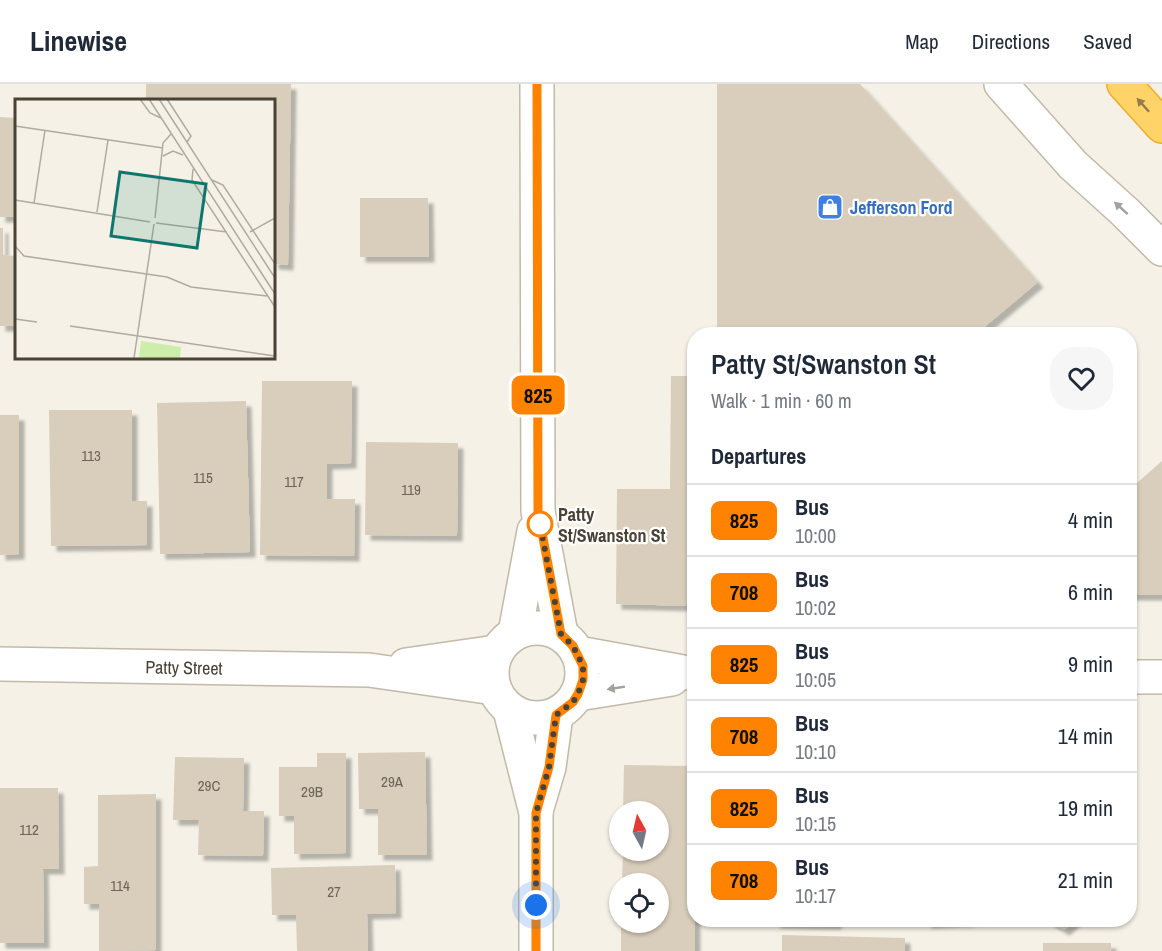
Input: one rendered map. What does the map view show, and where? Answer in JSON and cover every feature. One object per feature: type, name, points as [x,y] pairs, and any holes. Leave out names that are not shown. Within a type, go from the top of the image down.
[{"type":"highway","points":[[1124,84],[1162,126]]},
{"type":"street","points":[[536,951],[536,813],[567,704],[583,680],[583,666],[569,644],[538,511],[537,84]]},
{"type":"street","points":[[1001,84],[1073,165],[1133,219],[1162,249]]},
{"type":"street","points":[[536,813],[502,699],[491,676],[506,642],[538,511]]},
{"type":"street","points":[[506,642],[530,628],[546,629],[569,644],[687,672]]},
{"type":"street","name":"Patty Street","points":[[369,670],[506,642]]},
{"type":"street","name":"Patty Street","points":[[0,664],[369,670],[502,699]]},
{"type":"street","points":[[502,699],[521,716],[532,719],[545,718],[567,704],[687,676]]},
{"type":"street","points":[[1137,678],[1162,677]]},
{"type":"building","points":[[146,84],[291,84],[288,265],[274,264],[274,99],[146,99]]},
{"type":"building","points":[[717,84],[860,84],[1038,282],[984,327],[717,327]]},
{"type":"building","points":[[0,117],[15,118],[15,217],[0,217]]},
{"type":"building","points":[[360,198],[428,198],[429,257],[360,257]]},
{"type":"building","points":[[0,228],[3,228],[3,255],[15,256],[15,326],[0,326]]},
{"type":"building","points":[[671,376],[687,376],[687,606],[616,604],[617,489],[670,489]]},
{"type":"building","points":[[262,381],[352,381],[351,463],[327,464],[327,499],[355,499],[354,556],[260,555]]},
{"type":"building","points":[[246,401],[250,552],[160,554],[157,403]]},
{"type":"building","points":[[49,410],[132,410],[132,501],[147,501],[147,545],[51,546]]},
{"type":"building","points":[[0,415],[19,415],[19,554],[0,555]]},
{"type":"building","points":[[366,442],[458,443],[457,536],[365,535]]},
{"type":"building","points":[[1162,461],[1162,595],[1137,595],[1137,483]]},
{"type":"building","points":[[425,752],[427,855],[378,855],[378,809],[359,809],[358,753]]},
{"type":"building","points":[[317,753],[346,753],[346,853],[294,854],[294,816],[279,816],[279,767],[317,767]]},
{"type":"building","points":[[175,757],[244,758],[243,811],[264,811],[263,856],[198,855],[199,820],[173,820]]},
{"type":"building","points":[[624,765],[687,766],[687,927],[695,927],[695,951],[621,951],[621,933],[669,933],[669,873],[622,873],[623,861],[669,861],[669,801],[623,801]]},
{"type":"building","points":[[0,788],[58,788],[59,869],[43,869],[44,943],[0,943]]},
{"type":"building","points":[[156,794],[156,950],[99,951],[99,904],[84,904],[84,867],[98,866],[98,795]]},
{"type":"building","points":[[395,865],[396,913],[367,914],[368,951],[297,951],[296,915],[272,915],[271,868]]},
{"type":"building","points":[[782,935],[905,938],[905,951],[782,951]]},
{"type":"building","points":[[1043,943],[1111,943],[1111,951],[1043,951]]},
{"type":"bus line","name":"825","points":[[536,951],[536,813],[549,767],[556,715],[573,702],[583,680],[583,666],[578,653],[561,634],[538,511],[537,84]]},
{"type":"place","name":"Jefferson Ford","points":[[830,207]]},
{"type":"place","name":"Patty St/Swanston St","points":[[540,524]]},
{"type":"route","points":[[536,905],[536,813],[549,767],[556,715],[573,702],[583,680],[583,666],[578,653],[561,634],[540,524]]}]
